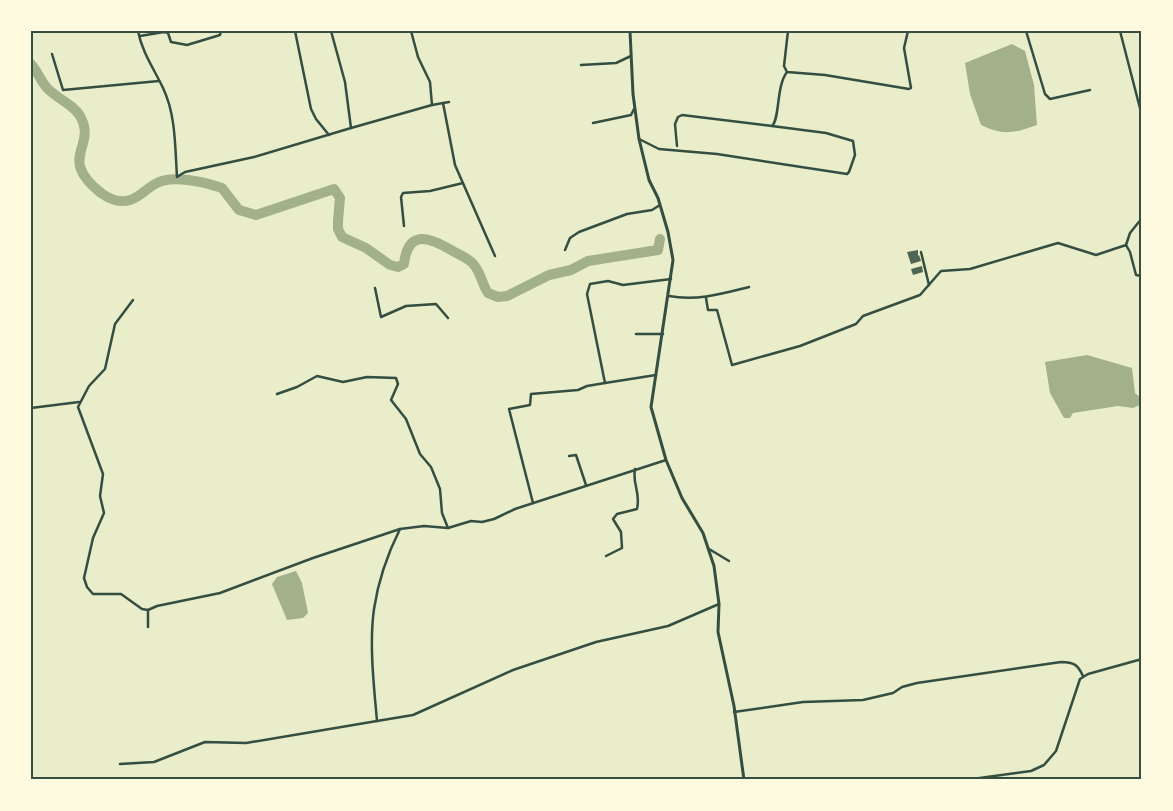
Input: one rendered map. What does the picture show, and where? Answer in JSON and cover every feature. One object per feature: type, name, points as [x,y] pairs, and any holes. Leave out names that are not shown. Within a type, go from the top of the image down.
[{"type":"main road","points":[[630,31],[639,139],[649,180],[660,205],[668,232],[673,260],[651,408],[666,460],[682,498],[703,533],[714,566],[719,604],[718,632],[734,712],[744,780]]},
{"type":"street","points":[[138,33],[141,37],[164,32],[168,33],[171,42],[187,45],[220,35],[221,31]]},
{"type":"street","points":[[295,31],[311,109],[328,135]]},
{"type":"street","points":[[331,31],[345,82],[351,128]]},
{"type":"street","points":[[411,31],[418,57],[430,82],[432,104]]},
{"type":"street","points":[[772,126],[776,119],[778,93],[787,72],[784,66],[788,31]]},
{"type":"street","points":[[787,72],[825,75],[909,89],[911,88],[904,48],[908,31]]},
{"type":"street","points":[[1026,31],[1045,94],[1050,99],[1090,90]]},
{"type":"street","points":[[1120,31],[1142,116]]},
{"type":"street","points":[[138,33],[150,66],[159,80],[172,112],[177,177],[185,172],[254,157],[432,104],[449,102]]},
{"type":"street","points":[[52,54],[63,90],[159,80]]},
{"type":"street","points":[[581,65],[616,63],[632,56]]},
{"type":"street","points":[[443,103],[455,165],[495,256]]},
{"type":"street","points":[[593,123],[631,114],[635,108]]},
{"type":"street","points":[[639,139],[659,149],[717,154],[847,174],[850,172],[855,155],[853,140],[826,133],[682,115],[678,117],[675,124],[678,146]]},
{"type":"street","points":[[404,226],[401,197],[403,193],[430,191],[463,183]]},
{"type":"street","points":[[565,250],[570,238],[579,232],[626,214],[652,210],[660,205]]},
{"type":"street","points":[[1142,218],[1130,233],[1126,245],[1130,252],[1136,275],[1142,276]]},
{"type":"street","points":[[706,298],[708,310],[717,310],[732,365],[735,365],[800,346],[856,324],[863,316],[920,295],[941,271],[970,269],[1058,243],[1096,255],[1126,245]]},
{"type":"street","points":[[922,252],[929,284]]},
{"type":"street","points":[[606,383],[586,294],[590,284],[608,281],[623,285],[671,279]]},
{"type":"street","points":[[669,296],[688,300],[706,298],[749,287]]},
{"type":"street","points":[[375,288],[381,317],[406,306],[436,304],[448,318]]},
{"type":"street","points":[[133,300],[115,324],[105,369],[92,382],[78,407],[103,474],[100,496],[104,513],[86,566],[85,584],[93,594],[99,596],[121,594],[142,609],[148,610],[157,606],[220,594],[312,558],[400,529],[424,526],[448,528],[470,521],[482,522],[494,519],[533,503],[666,460]]},
{"type":"street","points":[[636,334],[662,334]]},
{"type":"street","points":[[533,503],[509,409],[530,405],[531,394],[571,391],[587,386],[656,375]]},
{"type":"street","points":[[277,394],[297,387],[317,376],[343,382],[367,377],[396,378],[398,384],[391,400],[406,419],[420,454],[431,467],[440,489],[442,513],[448,528]]},
{"type":"street","points":[[31,408],[80,402]]},
{"type":"street","points":[[569,456],[576,455],[586,485]]},
{"type":"street","points":[[606,556],[622,548],[621,532],[613,519],[617,514],[637,509],[639,497],[633,478],[635,469]]},
{"type":"street","points":[[377,722],[372,628],[374,608],[391,548],[400,529]]},
{"type":"street","points":[[708,548],[729,561]]},
{"type":"street","points":[[120,764],[154,762],[205,742],[246,743],[377,722],[413,714],[514,670],[596,642],[668,626],[719,604]]},
{"type":"street","points":[[148,610],[148,627]]},
{"type":"street","points":[[965,780],[1031,771],[1044,765],[1056,751],[1077,684],[1083,676],[1142,659]]},
{"type":"street","points":[[734,712],[803,702],[863,700],[893,693],[902,687],[917,683],[1061,662],[1072,662],[1078,666],[1083,676]]},
{"type":"shaded area","points":[[1012,44],[1025,51],[1034,85],[1037,125],[1009,132],[996,131],[981,125],[970,94],[965,63]]},
{"type":"shaded area","points":[[1087,355],[1132,368],[1135,393],[1142,399],[1142,404],[1133,408],[1118,406],[1073,413],[1070,418],[1064,418],[1050,393],[1045,362]]},
{"type":"shaded area","points":[[296,571],[302,583],[308,613],[303,618],[287,620],[272,584],[277,577]]},
{"type":"building","points":[[918,250],[918,256],[921,261],[911,264],[907,252]]},
{"type":"building","points":[[922,266],[923,272],[913,275],[911,269]]},
{"type":"waterway","points":[[31,64],[48,89],[80,116],[85,136],[79,161],[81,170],[88,181],[101,193],[115,200],[126,201],[134,199],[155,184],[162,181],[179,179],[206,183],[222,188],[239,210],[256,215],[334,189],[340,198],[338,229],[342,237],[366,248],[390,265],[398,267],[404,264],[410,245],[415,241],[428,239],[443,245],[472,263],[478,271],[488,293],[498,297],[507,296],[549,275],[571,270],[588,261],[658,250],[660,239]]}]
